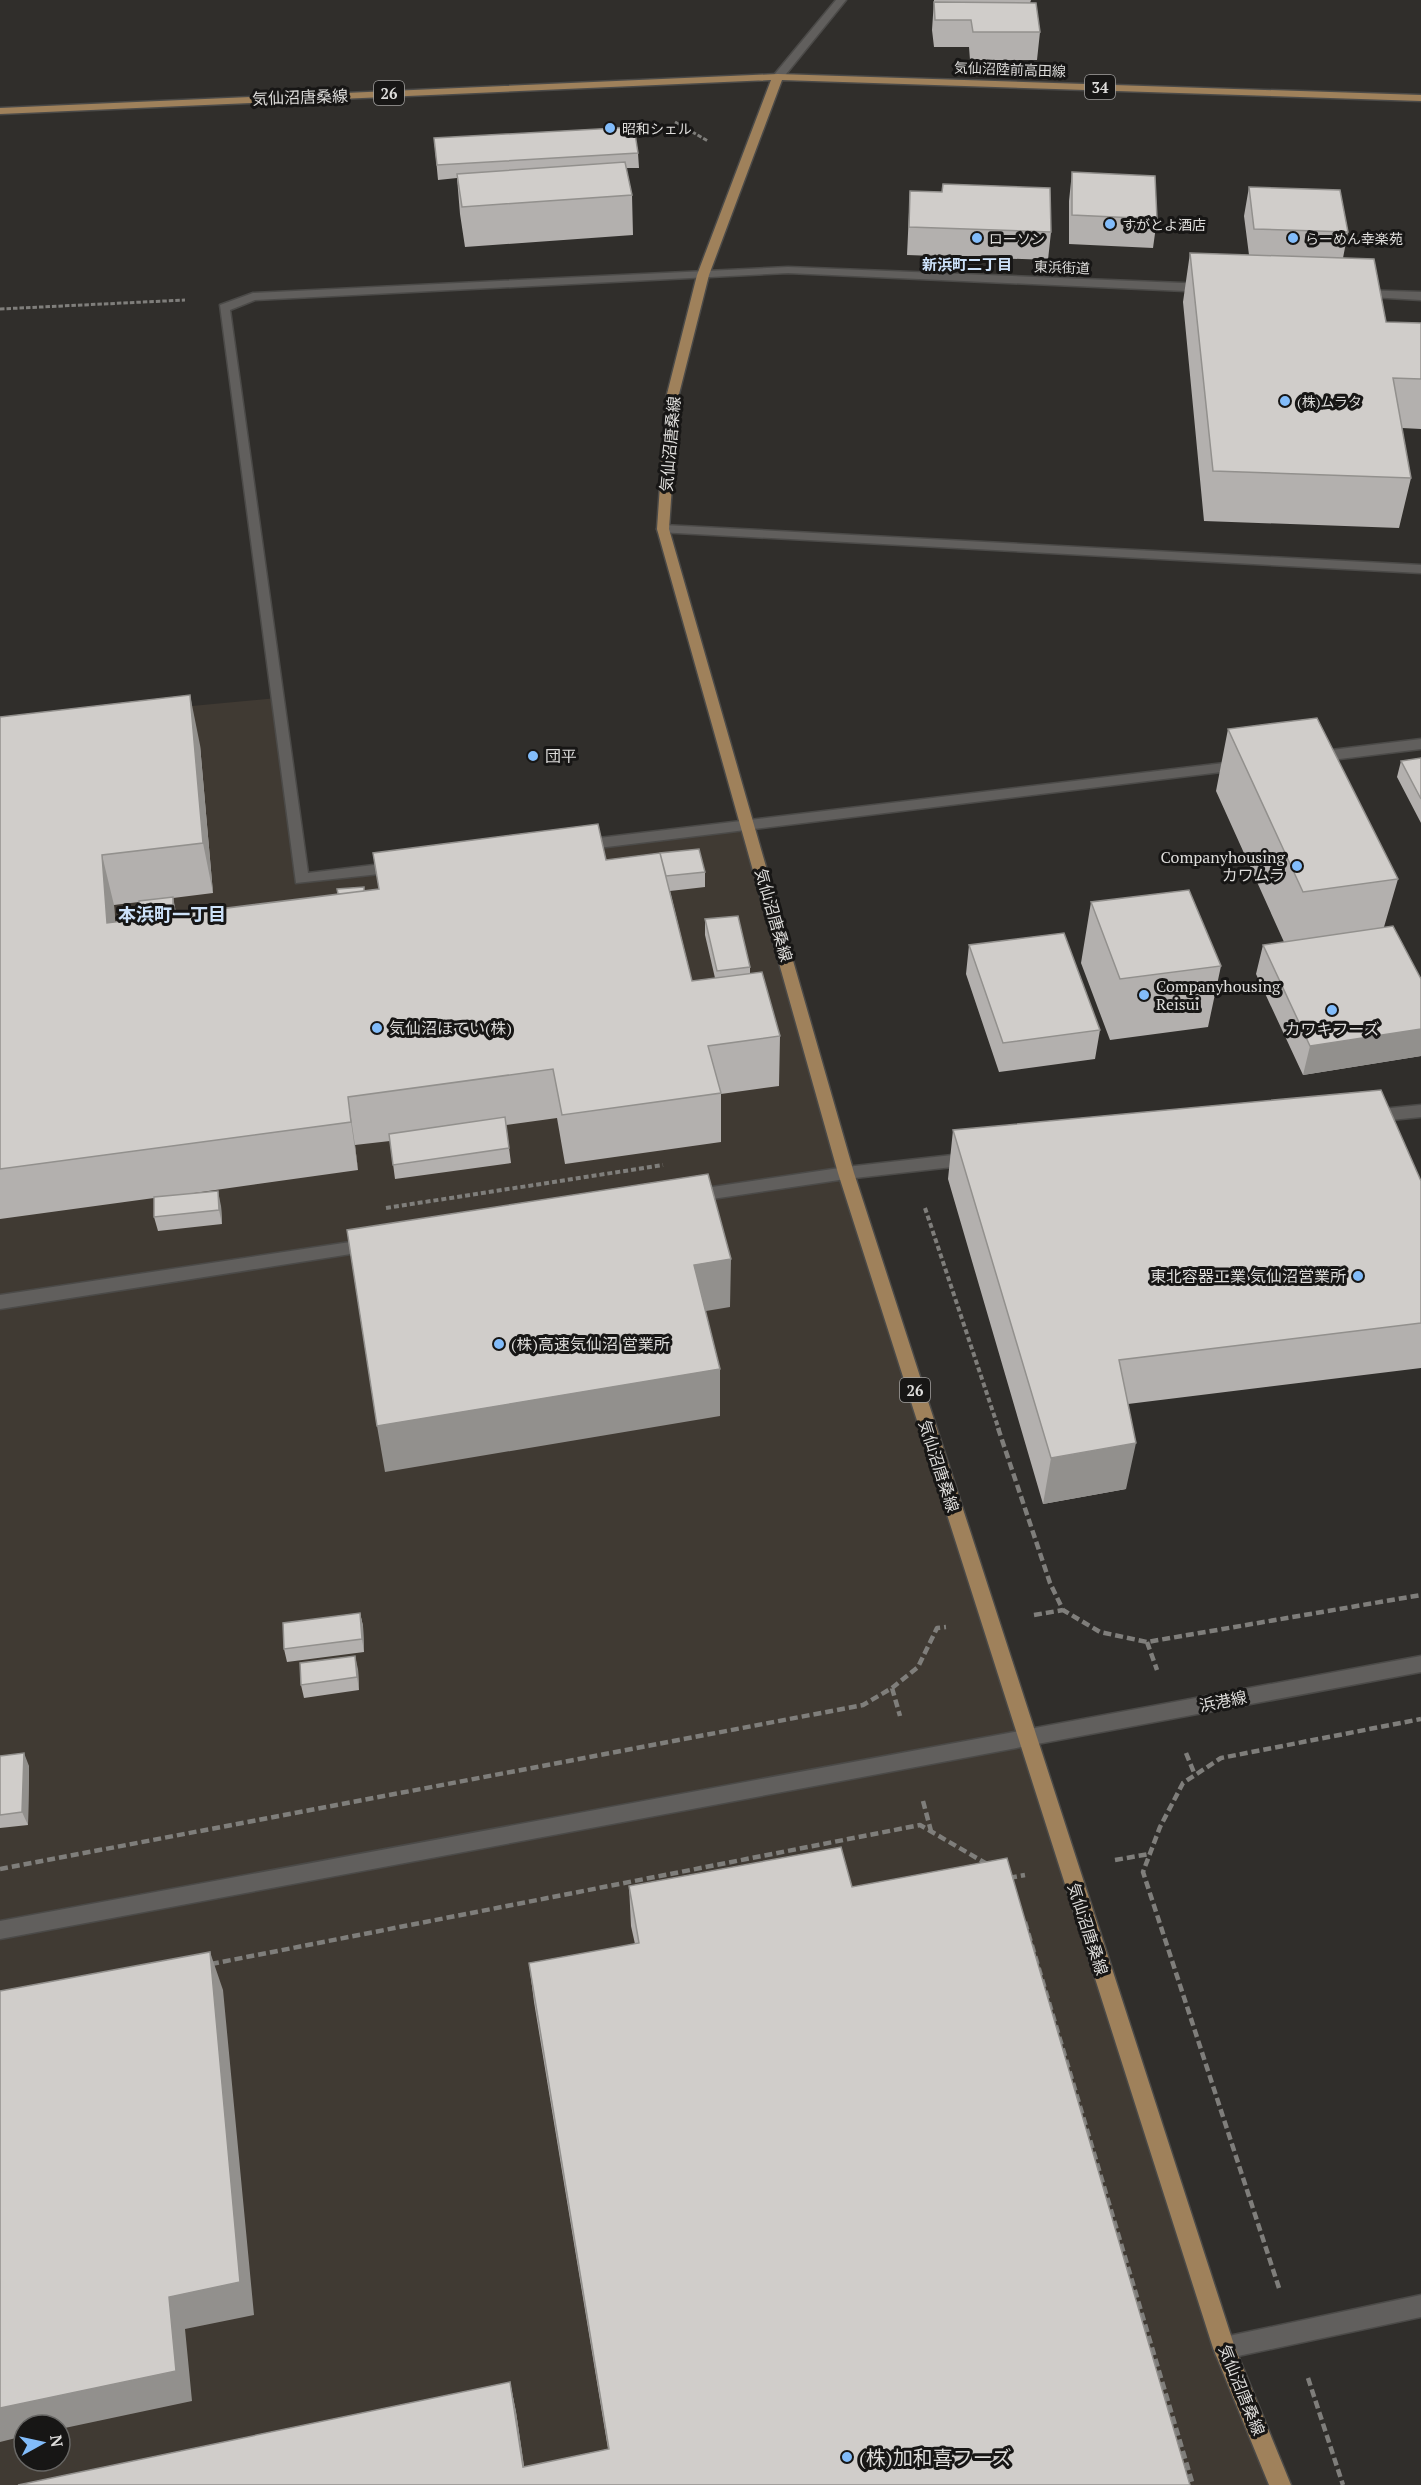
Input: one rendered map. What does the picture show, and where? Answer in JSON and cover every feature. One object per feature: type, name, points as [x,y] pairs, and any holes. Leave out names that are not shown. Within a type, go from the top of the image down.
[{"type":"main road","name":"気仙沼陸前高田線","points":[[778,77],[1421,98]]},
{"type":"main road","name":"気仙沼唐桑線","points":[[0,111],[778,77],[703,275],[672,398],[663,529],[749,825],[846,1173],[1026,1739],[1224,2348],[1280,2485]]},
{"type":"street","points":[[778,77],[841,0]]},
{"type":"street","name":"東浜街道","points":[[407,866],[301,879],[224,308],[253,297],[788,270],[1218,288]]},
{"type":"street","points":[[1349,294],[1421,296]]},
{"type":"street","points":[[663,529],[1421,569]]},
{"type":"street","points":[[1303,758],[1421,744]]},
{"type":"street","points":[[572,846],[1256,764]]},
{"type":"street","points":[[1351,1118],[1421,1111]]},
{"type":"street","points":[[670,1200],[846,1173],[987,1158]]},
{"type":"street","points":[[0,1302],[388,1242]]},
{"type":"street","name":"浜港線","points":[[0,1930],[1421,1664]]},
{"type":"street","points":[[1224,2348],[1421,2306]]},
{"type":"path","points":[[0,309],[253,297]]},
{"type":"path","points":[[377,1209],[671,1164]]},
{"type":"path","points":[[923,1204],[1050,1583],[1063,1610],[1100,1632],[1147,1642],[1421,1596]]},
{"type":"path","points":[[0,1869],[863,1705],[892,1688],[918,1667],[937,1628]]},
{"type":"path","points":[[1261,2235],[1143,1872],[1160,1827],[1183,1783],[1221,1758],[1421,1719]]},
{"type":"path","points":[[210,1964],[920,1825],[992,1867]]},
{"type":"path","points":[[1000,1873],[1009,1878],[1013,1887]]},
{"type":"path","points":[[1024,1918],[1193,2485]]},
{"type":"shaded area","points":[[277,698],[301,879],[749,825],[836,1138],[1273,2485],[0,2485],[0,724]]},
{"type":"building","points":[[934,2],[1036,3],[1040,32],[973,32],[971,20],[935,20]]},
{"type":"building","points":[[634,127],[638,153],[437,165],[434,138]]},
{"type":"building","points":[[625,162],[632,195],[462,207],[457,174]]},
{"type":"building","points":[[1072,172],[1155,176],[1157,219],[1072,215]]},
{"type":"building","points":[[943,184],[1050,188],[1051,232],[909,227],[910,191],[942,192]]},
{"type":"building","points":[[1249,187],[1340,190],[1348,232],[1254,229]]},
{"type":"building","points":[[1190,253],[1374,259],[1386,322],[1421,323],[1421,379],[1393,378],[1411,478],[1213,471]]},
{"type":"building","points":[[190,695],[203,843],[102,855],[107,923],[379,889],[373,853],[598,824],[606,860],[660,853],[692,981],[762,972],[780,1036],[708,1046],[721,1093],[562,1115],[553,1069],[348,1097],[351,1122],[0,1169],[0,717]]},
{"type":"building","points":[[1317,718],[1398,879],[1303,892],[1228,729]]},
{"type":"building","points":[[1421,758],[1421,799],[1401,761]]},
{"type":"building","points":[[699,849],[705,872],[666,876],[660,853]]},
{"type":"building","points":[[364,887],[364,891],[338,894],[337,889]]},
{"type":"building","points":[[1189,890],[1221,966],[1120,979],[1091,902]]},
{"type":"building","points":[[173,897],[173,915],[139,919],[139,901]]},
{"type":"building","points":[[738,916],[750,967],[717,971],[705,919]]},
{"type":"building","points":[[1393,926],[1421,979],[1421,1029],[1310,1046],[1263,945]]},
{"type":"building","points":[[1064,933],[1100,1030],[1003,1043],[969,945]]},
{"type":"building","points":[[1381,1090],[1421,1181],[1421,1323],[1119,1360],[1136,1443],[1051,1458],[953,1130]]},
{"type":"building","points":[[505,1117],[509,1148],[393,1165],[389,1134]]},
{"type":"building","points":[[708,1174],[731,1259],[694,1265],[720,1369],[377,1426],[347,1230]]},
{"type":"building","points":[[218,1191],[219,1210],[154,1217],[154,1197]]},
{"type":"building","points":[[360,1613],[362,1639],[284,1649],[283,1623]]},
{"type":"building","points":[[355,1656],[357,1677],[301,1685],[300,1663]]},
{"type":"building","points":[[24,1753],[22,1812],[0,1815],[0,1756]]},
{"type":"building","points":[[841,1847],[852,1887],[1007,1858],[1190,2485],[18,2485],[510,2382],[523,2467],[609,2449],[529,1963],[639,1943],[629,1886]]},
{"type":"building","points":[[210,1952],[240,2282],[169,2297],[176,2371],[0,2408],[0,1991]]},
{"type":"place","name":"昭和シェル","points":[[610,128]]},
{"type":"place","name":"すがとよ酒店","points":[[1110,224]]},
{"type":"place","name":"ローソン","points":[[977,238]]},
{"type":"place","name":"らーめん幸楽苑","points":[[1293,238]]},
{"type":"place","name":"(株)ムラタ","points":[[1285,401]]},
{"type":"place","name":"団平","points":[[533,756]]},
{"type":"place","name":"Companyhousing カワムラ","points":[[1297,866]]},
{"type":"place","name":"Companyhousing Reisui","points":[[1144,995]]},
{"type":"place","name":"カワキフーズ","points":[[1332,1010]]},
{"type":"place","name":"気仙沼ほてい(株)","points":[[377,1028]]},
{"type":"place","name":"東北容器工業 気仙沼営業所","points":[[1358,1276]]},
{"type":"place","name":"(株)高速気仙沼 営業所","points":[[499,1344]]},
{"type":"place","name":"(株)加和喜フーズ","points":[[847,2457]]},
{"type":"district","name":"新浜町二丁目","points":[[967,264]]},
{"type":"district","name":"本浜町一丁目","points":[[172,914]]}]
